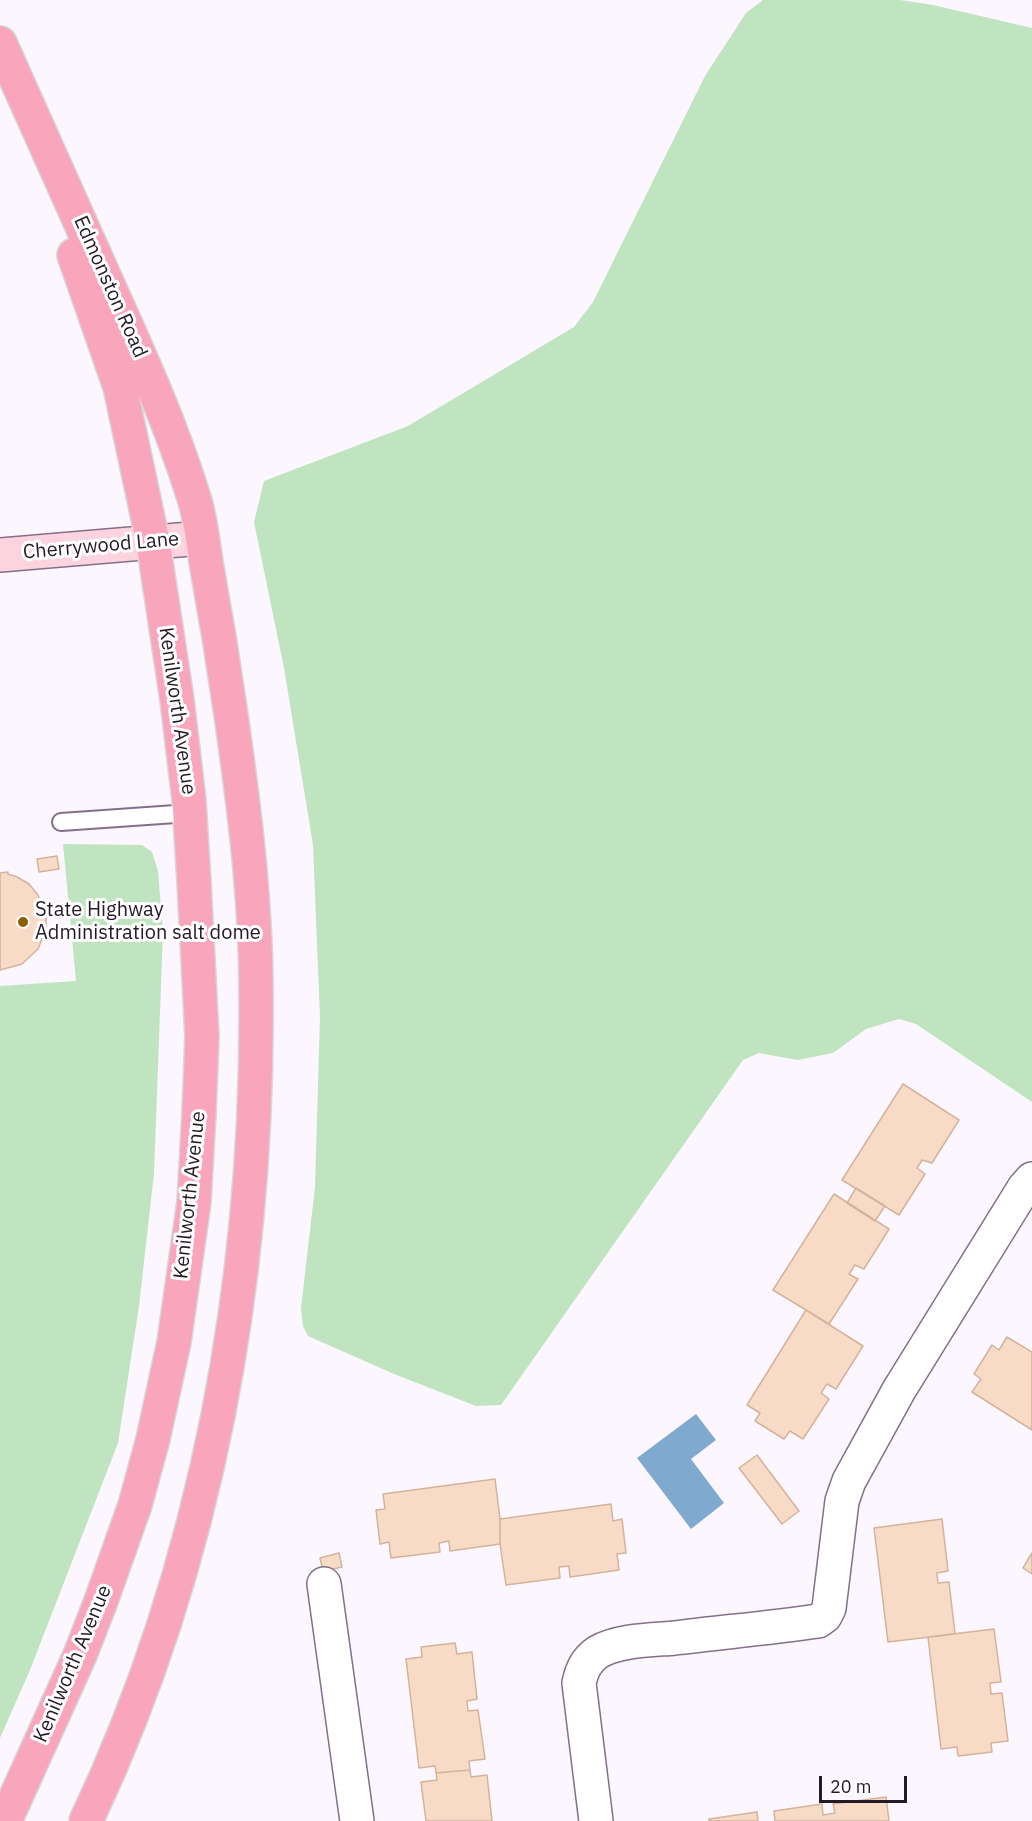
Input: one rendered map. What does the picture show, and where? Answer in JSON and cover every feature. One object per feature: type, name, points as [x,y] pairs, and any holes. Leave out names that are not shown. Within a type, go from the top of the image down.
[{"type":"main road","name":"Edmonston Road","points":[[0,43],[154,387],[195,500],[202,538]]},
{"type":"main road","name":"Edmonston Road","points":[[0,56],[81,273],[120,387],[153,542]]},
{"type":"main road","points":[[86,1821],[104,1784],[146,1681],[190,1542],[221,1399],[241,1271],[245,1227],[256,1058],[254,922],[241,790],[223,660],[202,538]]},
{"type":"main road","name":"Kenilworth Avenue","points":[[5,1821],[80,1655],[135,1505],[153,1439],[174,1342],[194,1202],[202,1048],[190,813],[177,700],[153,542]]},
{"type":"street","name":"Cherrywood Lane","points":[[0,555],[202,538]]},
{"type":"street","points":[[597,1821],[579,1683],[582,1669],[588,1660],[609,1647],[808,1623],[818,1621],[825,1616],[829,1608],[842,1502],[849,1481],[899,1390],[1024,1188],[1032,1179]]},
{"type":"street","points":[[324,1584],[357,1821]]},
{"type":"lane","points":[[61,822],[190,813]]},
{"type":"green space","points":[[763,0],[900,0],[933,5],[1032,28],[1032,1102],[916,1024],[899,1019],[866,1029],[833,1053],[798,1060],[759,1053],[743,1060],[501,1405],[476,1406],[394,1374],[308,1336],[303,1326],[301,1308],[315,1187],[320,1017],[313,845],[284,668],[254,522],[264,481],[408,426],[574,327],[593,302],[705,76],[746,13]]},
{"type":"green space","points":[[63,844],[142,845],[152,852],[158,871],[163,932],[154,1173],[139,1306],[118,1443],[30,1670],[0,1738],[0,986],[76,981]]},
{"type":"water","points":[[696,1414],[716,1440],[691,1459],[724,1503],[691,1529],[637,1458]]},
{"type":"building","points":[[57,856],[59,869],[39,872],[37,859]]},
{"type":"building","name":"State Highway Administration salt dome","points":[[8,872],[29,884],[38,895],[46,915],[46,929],[38,949],[22,964],[0,970],[0,873]]},
{"type":"building","points":[[903,1084],[959,1120],[932,1163],[922,1160],[917,1168],[925,1174],[899,1215],[842,1180]]},
{"type":"building","points":[[856,1188],[885,1206],[875,1221],[847,1203]]},
{"type":"building","points":[[834,1194],[889,1229],[864,1269],[855,1265],[849,1274],[858,1279],[829,1324],[773,1290]]},
{"type":"building","points":[[806,1310],[863,1346],[836,1389],[827,1384],[821,1393],[829,1399],[803,1439],[790,1431],[784,1439],[755,1421],[760,1413],[747,1405]]},
{"type":"building","points":[[1007,1337],[1032,1352],[1032,1430],[972,1392],[981,1379],[974,1374],[992,1345],[999,1350]]},
{"type":"building","points":[[757,1455],[799,1511],[782,1524],[739,1468]]},
{"type":"building","points":[[495,1479],[500,1519],[500,1544],[450,1551],[449,1541],[439,1543],[440,1552],[391,1558],[389,1542],[380,1544],[376,1510],[385,1509],[383,1494]]},
{"type":"building","points":[[611,1504],[613,1521],[622,1519],[626,1553],[617,1554],[619,1570],[570,1577],[569,1566],[559,1567],[560,1578],[506,1585],[500,1544],[500,1519]]},
{"type":"building","points":[[942,1519],[948,1571],[937,1573],[938,1583],[949,1582],[955,1634],[888,1642],[874,1528]]},
{"type":"building","points":[[339,1553],[342,1567],[323,1571],[320,1558]]},
{"type":"building","points":[[1032,1553],[1032,1574],[1023,1568]]},
{"type":"building","points":[[994,1629],[1001,1682],[990,1683],[991,1694],[1002,1693],[1008,1741],[991,1743],[992,1752],[958,1756],[957,1747],[941,1749],[928,1637]]},
{"type":"building","points":[[455,1643],[457,1654],[472,1652],[477,1699],[467,1701],[468,1711],[478,1710],[485,1759],[469,1761],[470,1770],[436,1773],[435,1766],[419,1768],[406,1659],[422,1657],[421,1647]]},
{"type":"building","points":[[470,1770],[471,1777],[487,1775],[492,1821],[426,1821],[421,1782],[437,1780],[436,1773]]},
{"type":"building","points":[[886,1797],[889,1821],[775,1821],[774,1811],[822,1804],[823,1815],[835,1813],[833,1804]]},
{"type":"building","points":[[757,1812],[758,1821],[709,1821],[709,1819]]},
{"type":"place","name":"State Highway Administration salt dome","points":[[23,922]]}]
